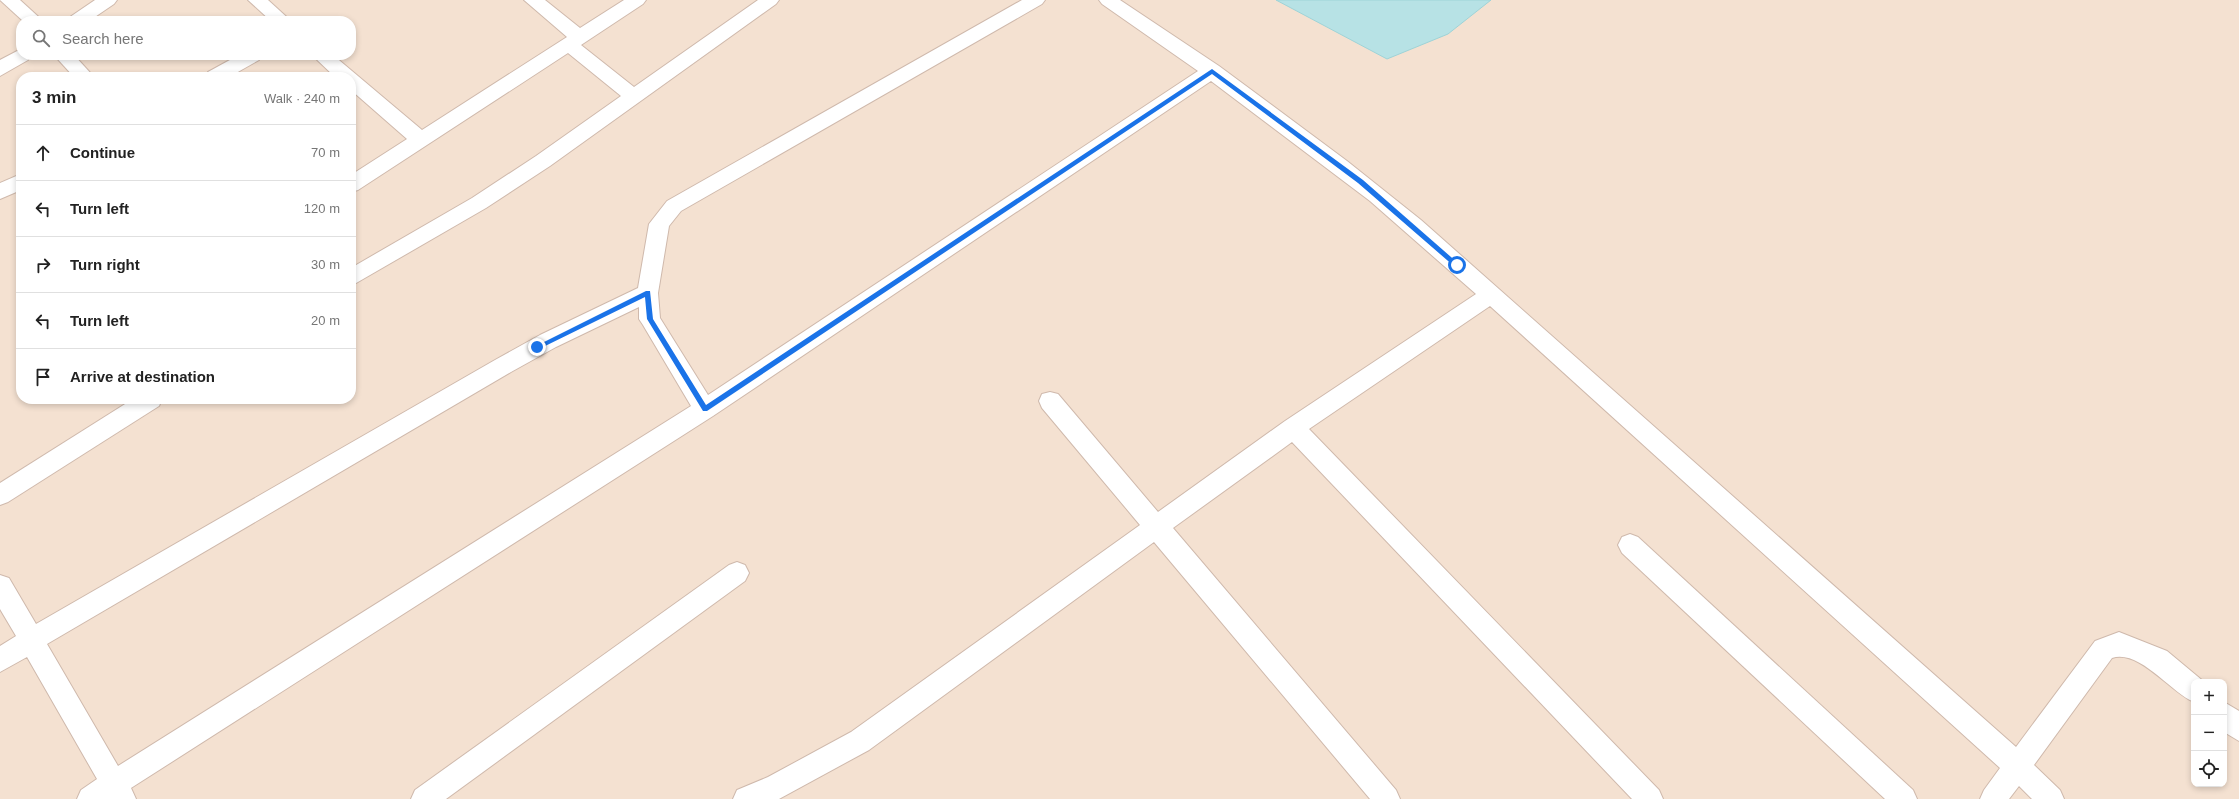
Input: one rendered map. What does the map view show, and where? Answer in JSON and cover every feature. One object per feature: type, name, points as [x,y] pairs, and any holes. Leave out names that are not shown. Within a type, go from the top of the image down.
[{"type":"street","points":[[9,0],[28,16]]},
{"type":"street","points":[[84,16],[108,0]]},
{"type":"street","points":[[257,0],[276,16]]},
{"type":"street","points":[[534,0],[633,96]]},
{"type":"street","points":[[356,182],[637,0]]},
{"type":"street","points":[[356,275],[479,203],[543,161],[770,0]]},
{"type":"street","points":[[690,419],[642,296],[658,224],[674,206],[1036,0]]},
{"type":"street","points":[[1108,0],[1212,71],[1360,181],[1414,226],[2012,761],[2051,799]]},
{"type":"street","points":[[0,69],[16,59]]},
{"type":"street","points":[[68,60],[80,72]]},
{"type":"street","points":[[224,72],[244,60]]},
{"type":"street","points":[[327,60],[341,72]]},
{"type":"street","points":[[90,799],[118,791],[690,419],[1212,71]]},
{"type":"street","points":[[356,84],[421,140]]},
{"type":"street","points":[[0,192],[16,184]]},
{"type":"street","points":[[746,799],[776,787],[827,761],[860,741],[1293,428],[1490,295]]},
{"type":"street","points":[[0,660],[32,639],[503,366],[548,341],[642,296]]},
{"type":"street","points":[[1050,401],[1387,799]]},
{"type":"street","points":[[0,495],[143,404]]},
{"type":"street","points":[[1293,428],[1650,799]]},
{"type":"street","points":[[1630,545],[1904,799]]},
{"type":"street","points":[[424,799],[737,573]]},
{"type":"street","points":[[0,586],[32,639],[118,791]]},
{"type":"street","points":[[1993,799],[2012,761],[2104,649],[2119,644],[2158,659],[2191,687]]},
{"type":"street","points":[[2227,718],[2239,728]]},
{"type":"shaded area","points":[[0,0],[2239,0],[2239,799],[0,799]]},
{"type":"water","points":[[1276,0],[1491,0],[1448,34],[1387,59]]},
{"type":"route","points":[[537,347],[648,293],[650,319],[658,335],[705,409],[1212,71],[1360,181],[1414,226],[1457,265]]}]
